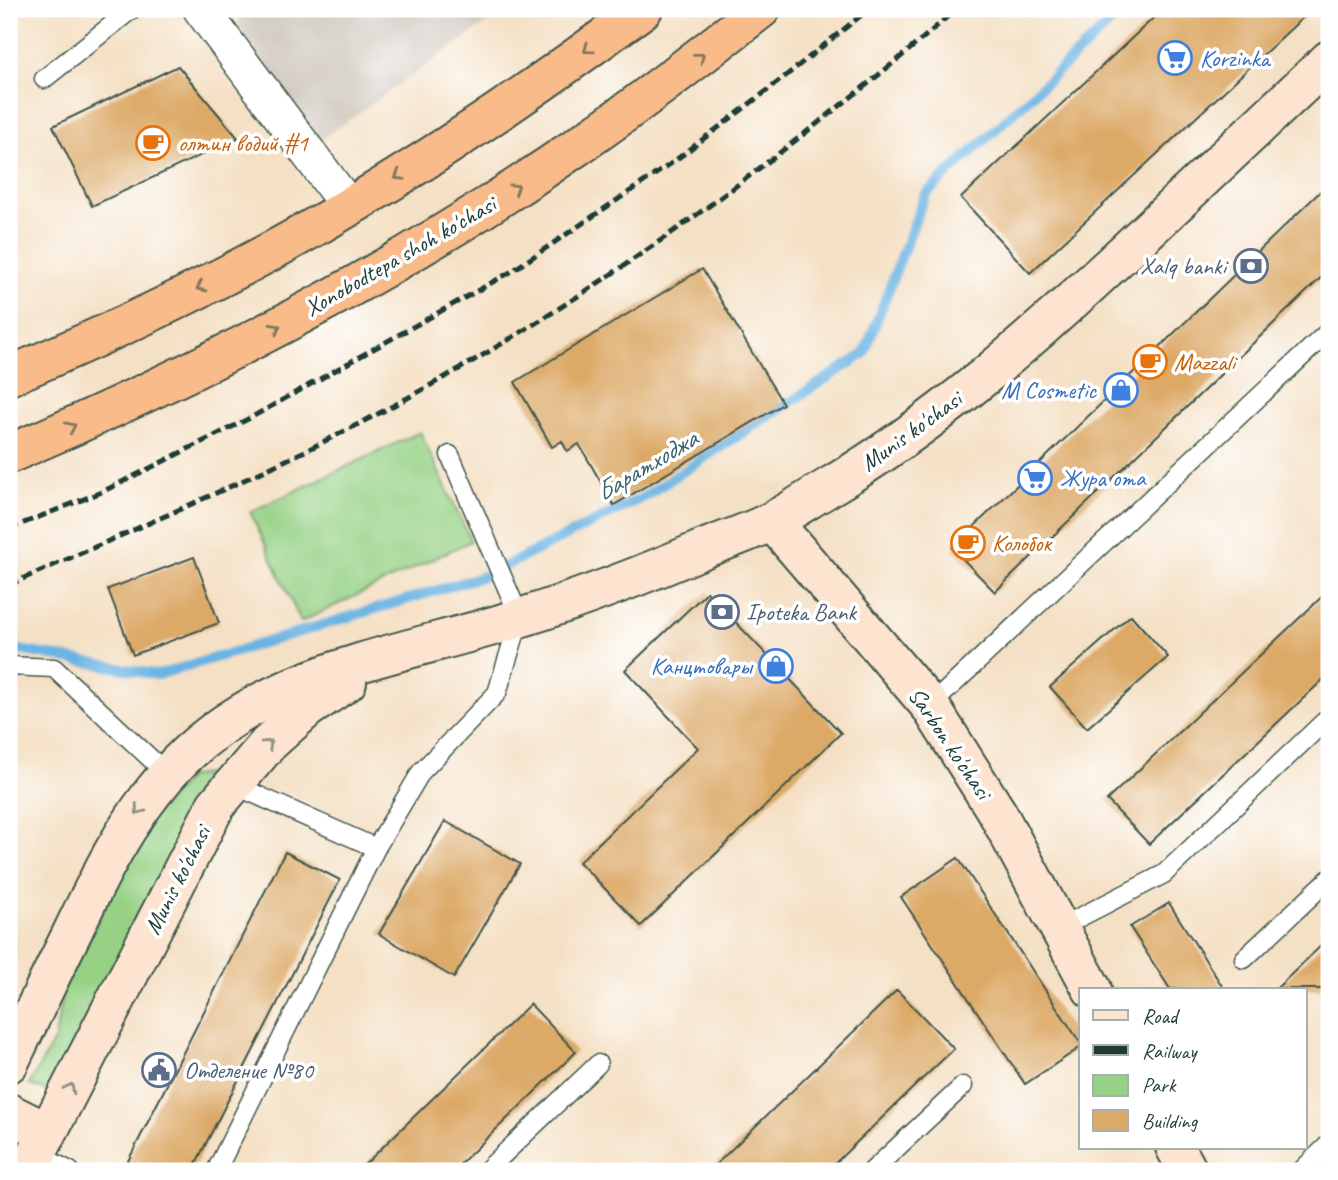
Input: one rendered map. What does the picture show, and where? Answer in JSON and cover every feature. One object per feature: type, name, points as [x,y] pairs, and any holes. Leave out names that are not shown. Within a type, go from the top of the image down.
[{"type":"highway","points":[[9,376],[226,275],[348,206],[512,103],[643,9]]},
{"type":"highway","name":"Xonobodtepa shoh ko'chasi","points":[[9,454],[247,343],[398,260],[491,204],[588,139],[761,9]]},
{"type":"street","points":[[206,11],[348,206]]},
{"type":"street","name":"Munis ko'chasi","points":[[9,1063],[19,1018],[132,818],[167,774],[200,743],[236,716],[313,677],[520,618],[649,572],[772,521],[862,468],[937,416],[1010,356],[1329,60]]},
{"type":"street","name":"Sarbon ko'chasi","points":[[772,521],[930,706],[998,814],[1091,988]]},
{"type":"street","name":"Munis ko'chasi","points":[[37,1153],[216,805],[268,744],[308,708],[352,678],[400,651]]},
{"type":"street","points":[[9,1113],[37,1153]]},
{"type":"street","points":[[1176,1148],[1188,1171]]},
{"type":"lane","points":[[44,79],[132,9]]},
{"type":"lane","points":[[930,706],[1329,331]]},
{"type":"lane","points":[[216,1171],[376,848],[421,772],[497,693],[520,618],[450,455]]},
{"type":"lane","points":[[9,666],[54,668],[167,774]]},
{"type":"lane","points":[[1059,928],[1164,874],[1329,717]]},
{"type":"lane","points":[[232,784],[376,848]]},
{"type":"lane","points":[[1244,959],[1329,879]]},
{"type":"lane","points":[[486,1171],[598,1064]]},
{"type":"lane","points":[[872,1171],[963,1086]]},
{"type":"lane","points":[[1301,1171],[1329,1144]]},
{"type":"lane","points":[[37,1153],[70,1171]]},
{"type":"shaded area","points":[[239,9],[506,9],[319,141],[285,98],[239,26]]},
{"type":"green space","points":[[420,432],[471,541],[301,622],[250,512]]},
{"type":"green space","points":[[205,774],[208,790],[50,1092],[29,1085],[55,1039],[62,992],[146,825],[189,777]]},
{"type":"building","points":[[1163,9],[1312,9],[1030,273],[961,198]]},
{"type":"building","points":[[178,66],[238,138],[92,206],[53,126]]},
{"type":"building","points":[[1329,183],[1329,270],[995,592],[952,548]]},
{"type":"building","points":[[702,269],[783,404],[614,505],[579,444],[567,451],[562,441],[552,447],[515,382]]},
{"type":"building","points":[[194,557],[219,623],[133,655],[108,589]]},
{"type":"building","points":[[1329,590],[1329,674],[1149,844],[1107,800]]},
{"type":"building","points":[[707,592],[841,733],[641,926],[579,862],[698,748],[625,670]]},
{"type":"building","points":[[1131,615],[1168,657],[1087,728],[1050,687]]},
{"type":"building","points":[[445,821],[520,864],[454,978],[379,934]]},
{"type":"building","points":[[285,852],[340,880],[192,1171],[123,1171]]},
{"type":"building","points":[[958,858],[1079,1041],[1079,1048],[1025,1084],[901,897]]},
{"type":"building","points":[[1169,903],[1223,988],[1169,988],[1130,927]]},
{"type":"building","points":[[1329,938],[1329,989],[1277,988]]},
{"type":"building","points":[[897,990],[954,1049],[827,1171],[709,1171]]},
{"type":"building","points":[[530,1004],[576,1052],[453,1171],[358,1171]]},
{"type":"waterway","name":"Баратходжа","points":[[9,648],[158,675],[487,575],[644,497],[864,354],[925,195],[1125,9]]},
{"type":"railway","points":[[9,529],[104,491],[252,417],[509,273],[669,165],[869,9]]},
{"type":"railway","points":[[9,585],[281,463],[479,358],[584,292],[738,185],[873,80],[956,9]]},
{"type":"place","name":"Korzinka","points":[[1175,58]]},
{"type":"place","name":"олтин водий #1","points":[[153,143]]},
{"type":"place","name":"Xalq banki","points":[[1251,266]]},
{"type":"place","name":"Mazzali","points":[[1150,362]]},
{"type":"place","name":"M Cosmetic","points":[[1121,390]]},
{"type":"place","name":"Жура ота","points":[[1035,478]]},
{"type":"place","name":"Колобок","points":[[968,543]]},
{"type":"place","name":"Ipoteka Bank","points":[[722,612]]},
{"type":"place","name":"Канцтовары","points":[[776,666]]},
{"type":"place","name":"Отделение №80","points":[[159,1070]]}]
